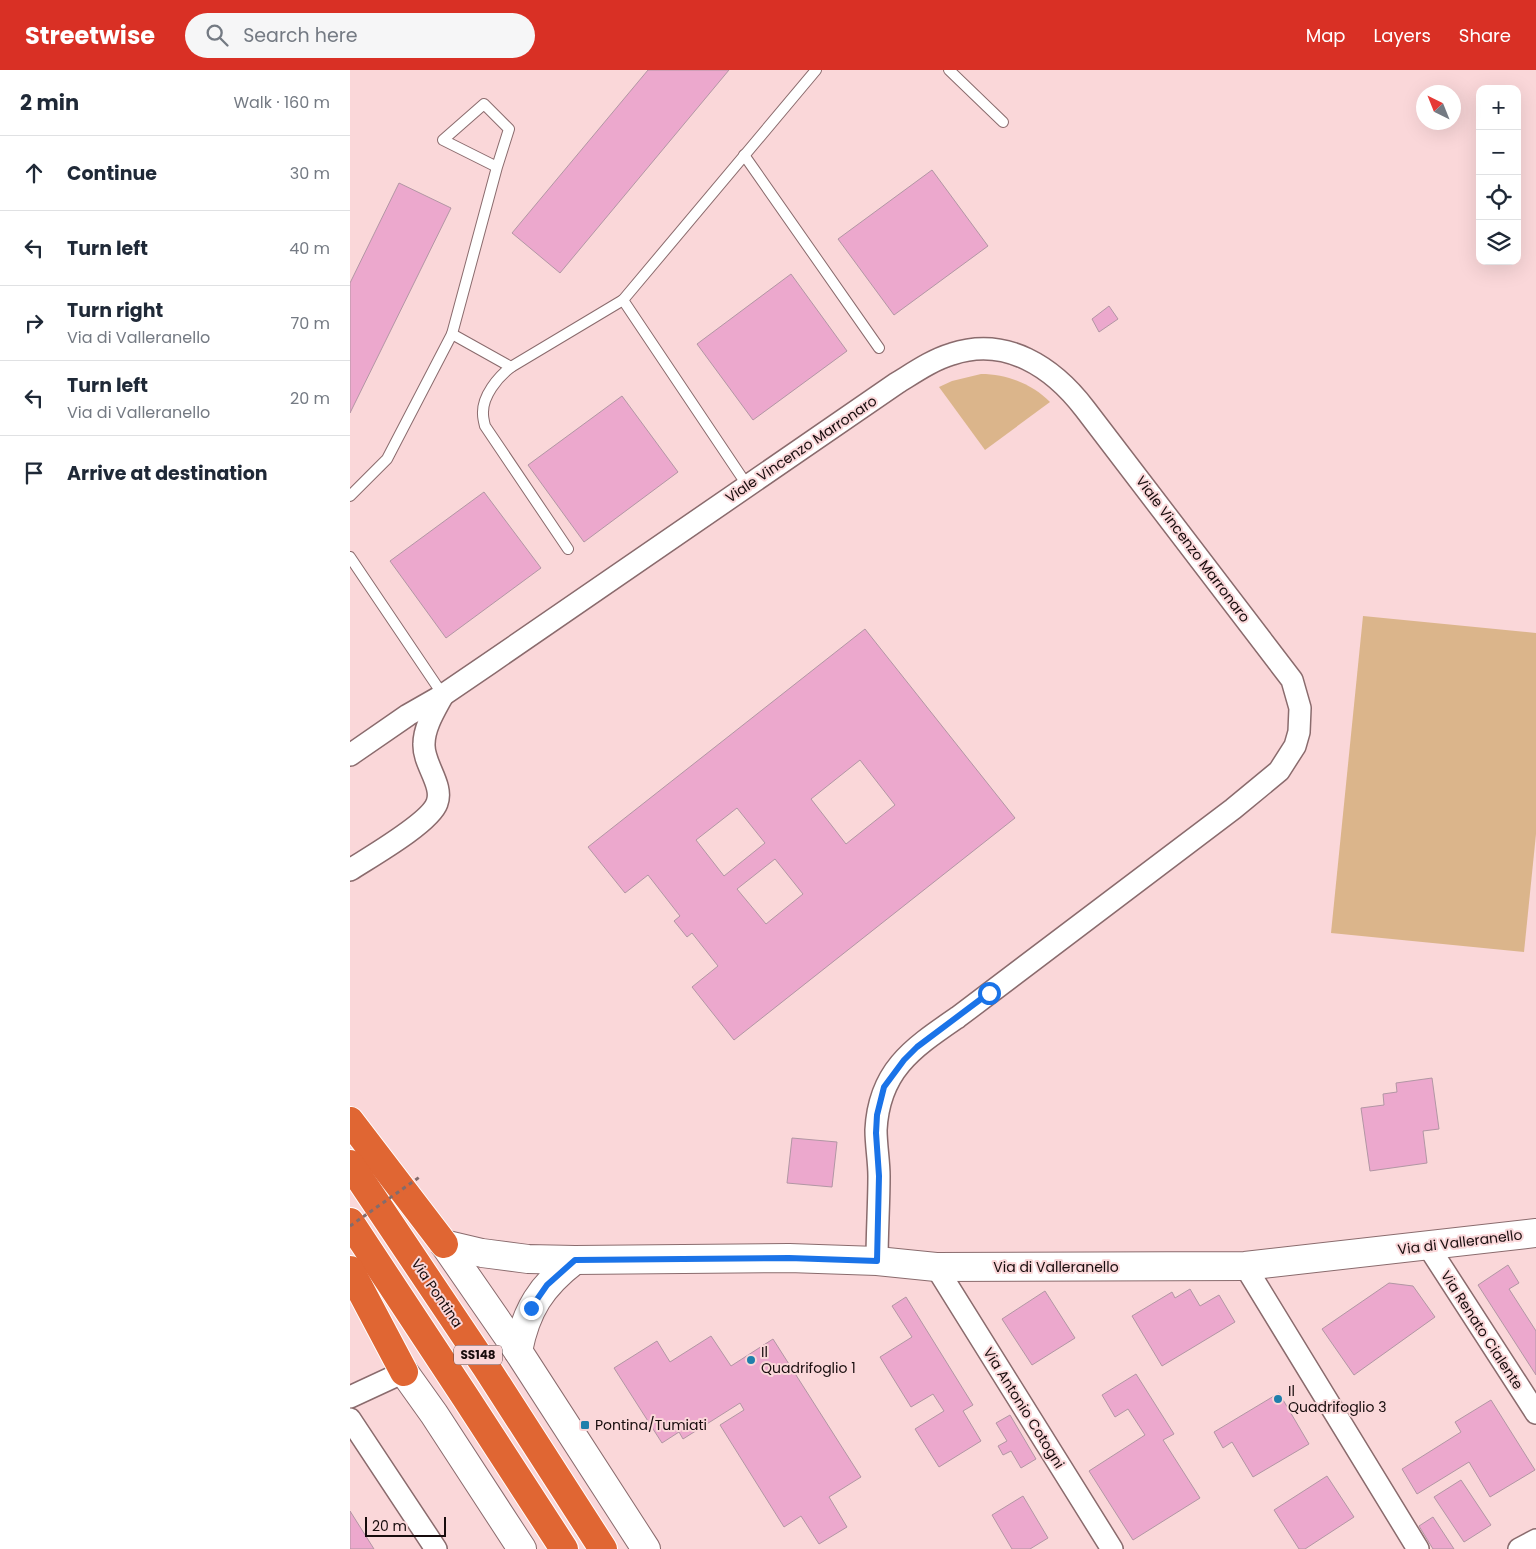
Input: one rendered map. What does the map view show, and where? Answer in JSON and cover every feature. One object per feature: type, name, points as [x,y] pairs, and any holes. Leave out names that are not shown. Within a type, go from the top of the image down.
[{"type":"highway","points":[[350,1121],[444,1244]]},
{"type":"highway","name":"Via Pontina","points":[[350,1164],[486,1367],[603,1549]]},
{"type":"highway","name":"SS148","points":[[350,1224],[456,1382],[564,1549]]},
{"type":"highway","points":[[350,1270],[404,1372]]},
{"type":"street","name":"Viale Vincenzo Marronaro","points":[[350,755],[408,715],[443,695],[925,365],[953,353],[980,349],[1011,352],[1044,368],[1058,379],[1085,408],[1292,680],[1300,708],[1301,721],[1299,732],[1288,760],[1279,771],[1233,809],[929,1037],[892,1074],[884,1087],[877,1115],[876,1133],[879,1176],[877,1261]]},
{"type":"street","name":"Viale Vincenzo Marronaro","points":[[350,870],[427,818],[437,804],[439,792],[423,745],[429,724],[443,695]]},
{"type":"street","name":"Via di Valleranello","points":[[444,1244],[513,1258],[575,1260],[789,1258],[877,1261],[936,1267],[1246,1266],[1536,1233]]},
{"type":"street","points":[[444,1244],[518,1352],[646,1549]]},
{"type":"street","name":"Via Renato Cialente","points":[[1428,1246],[1536,1413]]},
{"type":"street","points":[[518,1352],[525,1323],[538,1296],[557,1275],[575,1260]]},
{"type":"street","points":[[1246,1266],[1418,1549]]},
{"type":"street","name":"Via Antonio Cotogni","points":[[936,1267],[1112,1549]]},
{"type":"street","points":[[350,1397],[404,1372],[434,1414],[522,1549]]},
{"type":"street","points":[[350,1419],[436,1549]]},
{"type":"street","points":[[1519,1549],[1536,1540]]},
{"type":"lane","points":[[568,549],[485,426],[482,413],[493,385],[511,367],[622,300],[816,70]]},
{"type":"lane","points":[[949,70],[1003,122]]},
{"type":"lane","points":[[350,496],[387,459],[452,334],[509,129],[484,104],[443,140],[497,167]]},
{"type":"lane","points":[[744,155],[879,348]]},
{"type":"lane","points":[[622,300],[747,486]]},
{"type":"lane","points":[[452,334],[511,367]]},
{"type":"lane","points":[[350,556],[443,695]]},
{"type":"path","points":[[350,1224],[421,1176]]},
{"type":"shaded area","points":[[981,374],[991,374],[1019,381],[1035,390],[1050,402],[985,450],[939,387],[952,381]]},
{"type":"shaded area","points":[[1363,616],[1536,633],[1536,834],[1524,952],[1331,933]]},
{"type":"building","points":[[648,70],[729,70],[560,273],[512,233]]},
{"type":"building","points":[[932,170],[988,246],[894,315],[838,239]]},
{"type":"building","points":[[399,183],[451,208],[350,413],[350,283]]},
{"type":"building","points":[[791,274],[847,351],[753,420],[697,344]]},
{"type":"building","points":[[1109,306],[1118,319],[1099,332],[1092,319]]},
{"type":"building","points":[[622,396],[678,472],[584,542],[528,465]]},
{"type":"building","points":[[484,492],[541,568],[446,638],[390,561]]},
{"type":"building","points":[[865,629],[1015,818],[734,1040],[692,987],[718,966],[692,933],[687,937],[674,921],[680,916],[648,875],[625,893],[588,847]],"holes":[[[860,760],[895,805],[846,844],[811,799]],[[737,808],[765,843],[724,876],[696,840]],[[775,859],[803,894],[766,924],[737,889]]]},
{"type":"building","points":[[1432,1078],[1439,1129],[1423,1131],[1427,1163],[1370,1171],[1361,1108],[1384,1105],[1383,1094],[1397,1092],[1396,1083]]},
{"type":"building","points":[[792,1138],[837,1142],[832,1187],[787,1183]]},
{"type":"building","points":[[1508,1265],[1519,1283],[1509,1289],[1536,1331],[1536,1375],[1478,1285]]},
{"type":"building","points":[[1389,1283],[1413,1286],[1435,1317],[1354,1375],[1322,1329]]},
{"type":"building","points":[[1190,1289],[1200,1306],[1219,1295],[1235,1322],[1162,1366],[1132,1316],[1172,1292],[1175,1298]]},
{"type":"building","points":[[1045,1291],[1075,1338],[1032,1365],[1002,1319]]},
{"type":"building","points":[[906,1297],[973,1405],[963,1411],[981,1441],[939,1467],[915,1429],[944,1411],[933,1394],[911,1407],[880,1357],[912,1337],[892,1306]]},
{"type":"building","points":[[711,1336],[731,1366],[773,1339],[861,1477],[829,1497],[847,1527],[819,1544],[801,1516],[784,1527],[720,1425],[744,1410],[740,1403],[683,1439],[679,1432],[662,1443],[614,1368],[657,1341],[670,1362]]},
{"type":"building","points":[[1136,1374],[1174,1434],[1163,1440],[1200,1498],[1133,1540],[1089,1471],[1145,1435],[1128,1409],[1115,1417],[1102,1395]]},
{"type":"building","points":[[1279,1393],[1309,1444],[1253,1477],[1232,1442],[1223,1448],[1214,1432]]},
{"type":"building","points":[[1491,1400],[1535,1470],[1490,1497],[1469,1462],[1417,1494],[1402,1469],[1461,1432],[1455,1422]]},
{"type":"building","points":[[1010,1415],[1036,1459],[1021,1468],[1011,1451],[1003,1455],[998,1446],[1007,1441],[996,1423]]},
{"type":"building","points":[[1327,1476],[1354,1517],[1305,1549],[1299,1549],[1274,1510]]},
{"type":"building","points":[[1461,1480],[1491,1525],[1464,1542],[1434,1497]]},
{"type":"building","points":[[1023,1496],[1048,1538],[1030,1549],[1012,1549],[992,1515]]},
{"type":"building","points":[[350,1511],[374,1549],[350,1549]]},
{"type":"building","points":[[1433,1517],[1454,1549],[1433,1549],[1419,1526]]},
{"type":"place","name":"Il Quadrifoglio 1","points":[[751,1360]]},
{"type":"place","name":"Il Quadrifoglio 3","points":[[1278,1399]]},
{"type":"place","name":"Pontina/Tumiati","points":[[585,1425]]},
{"type":"route","points":[[531,1308],[547,1285],[575,1260],[789,1258],[877,1261],[879,1176],[876,1133],[877,1115],[884,1087],[892,1074],[917,1047],[989,993]]}]
